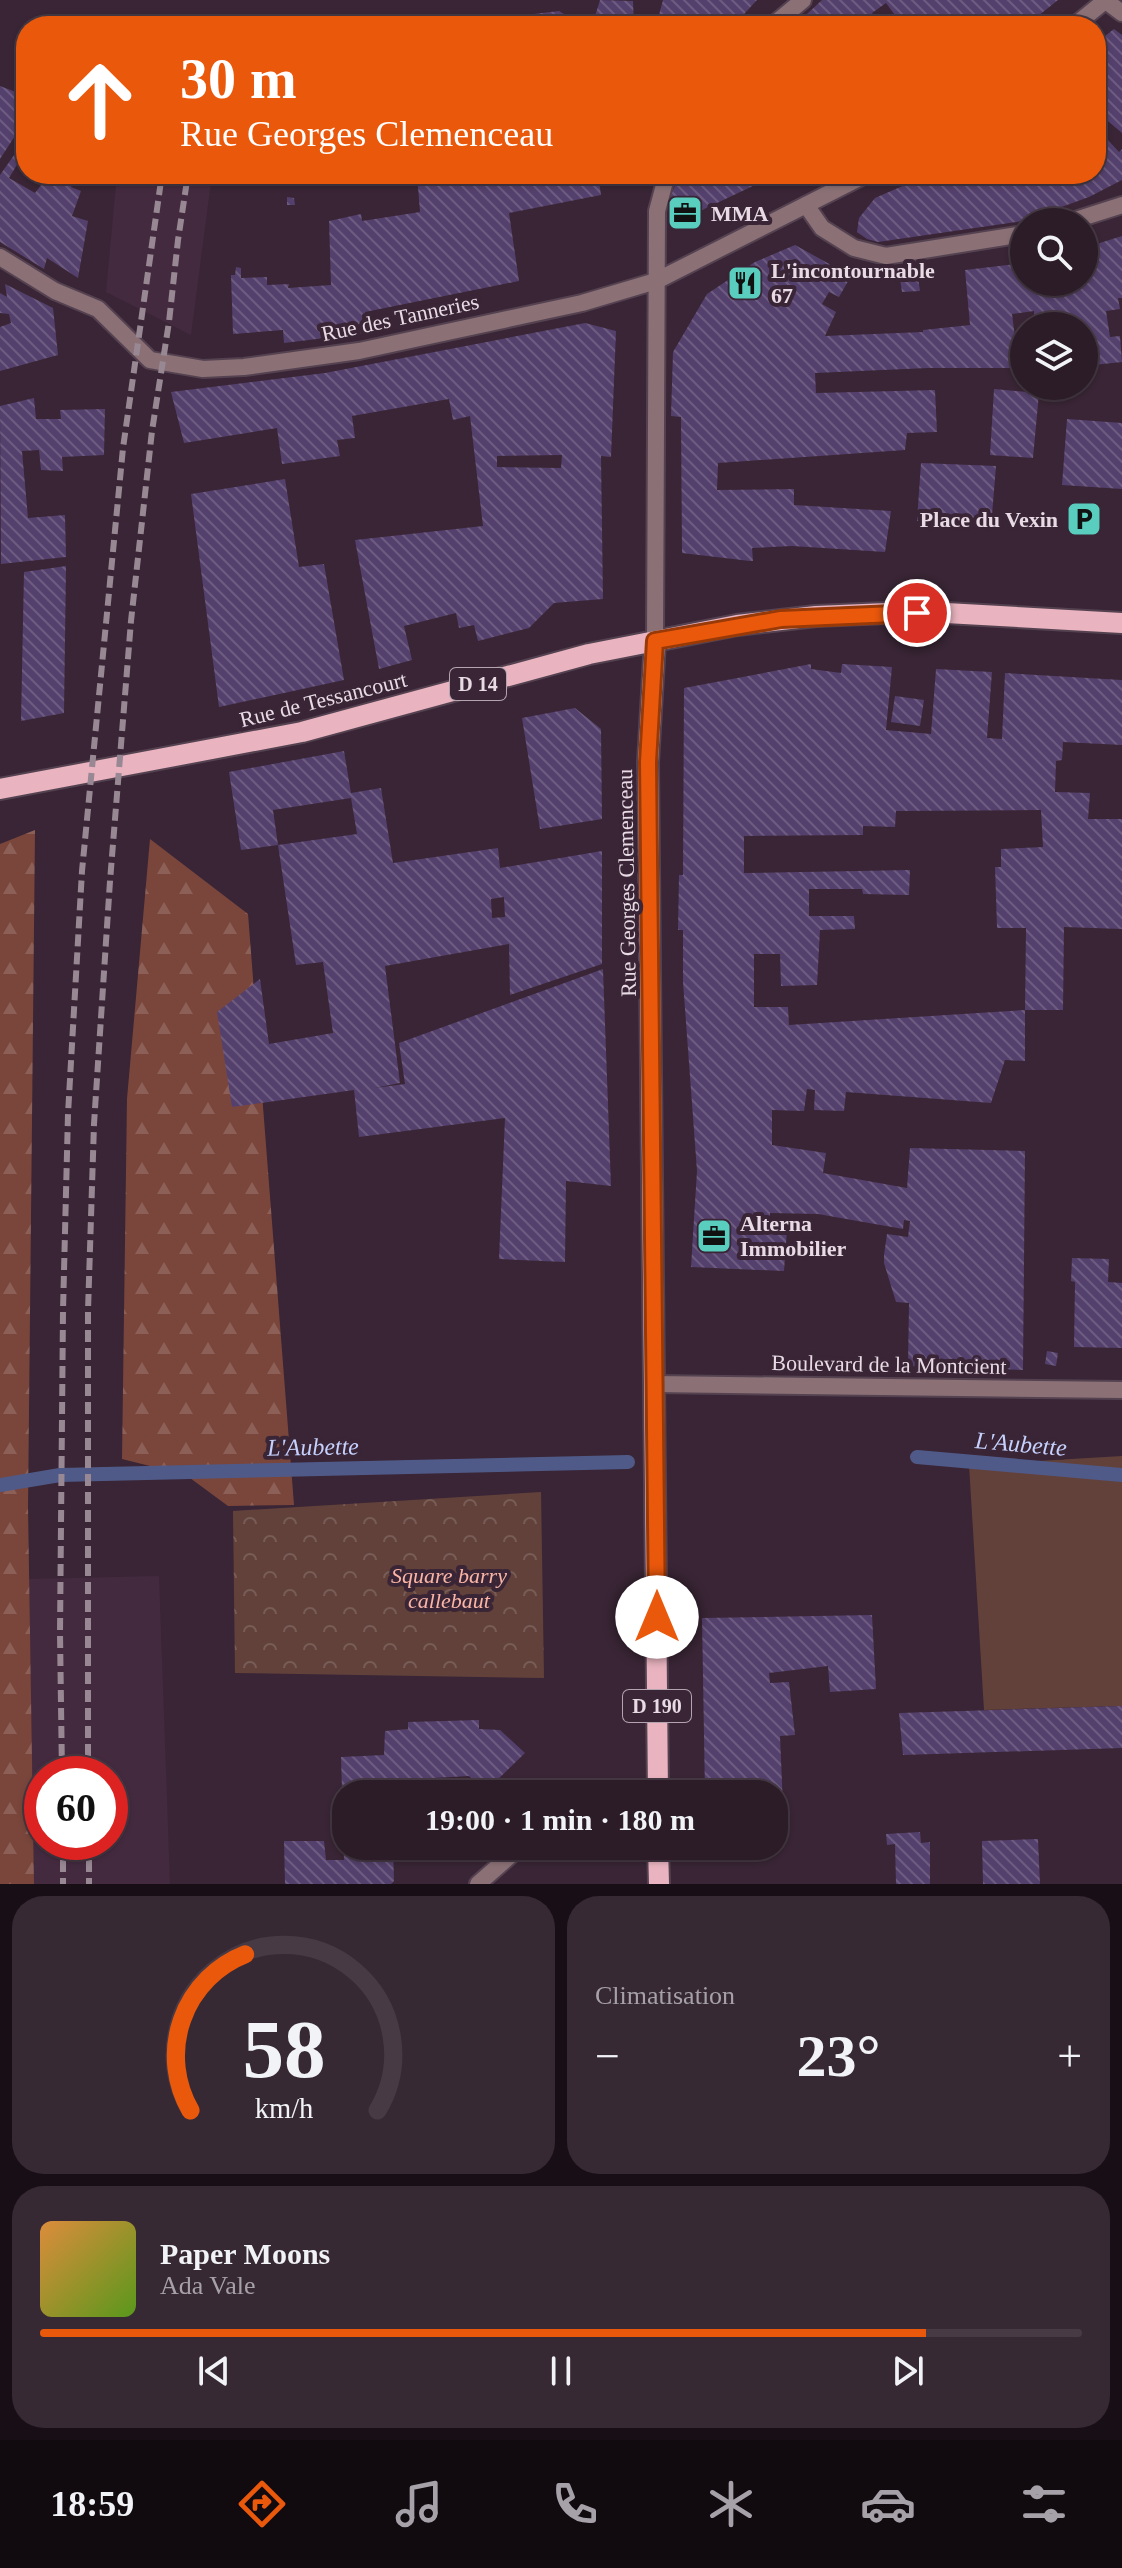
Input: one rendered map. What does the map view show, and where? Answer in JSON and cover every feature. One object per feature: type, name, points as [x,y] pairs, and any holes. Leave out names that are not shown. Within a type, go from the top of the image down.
[{"type":"main road","name":"D 14","points":[[655,641],[781,619],[887,613],[946,613],[1122,623]]},
{"type":"main road","name":"Rue de Tessancourt","points":[[0,789],[302,732],[589,654],[655,641]]},
{"type":"main road","name":"Rue Georges Clemenceau","points":[[655,641],[648,762],[658,1780]]},
{"type":"main road","points":[[658,1860],[659,1884]]},
{"type":"street","points":[[784,16],[803,0]]},
{"type":"street","points":[[1086,16],[1106,0],[1122,13]]},
{"type":"street","name":"Rue Georges Clemenceau","points":[[655,641],[657,211],[662,184]]},
{"type":"street","points":[[656,281],[847,184]]},
{"type":"street","points":[[806,205],[822,228],[854,248],[886,256],[1010,236]]},
{"type":"street","points":[[1098,213],[1122,205]]},
{"type":"street","name":"Rue des Tanneries","points":[[0,257],[55,291],[98,309],[150,360],[203,369],[244,367],[359,351],[582,303],[656,281]]},
{"type":"street","name":"Boulevard de la Montcient","points":[[655,1384],[1122,1390]]},
{"type":"street","points":[[478,1884],[505,1860]]},
{"type":"shaded area","points":[[116,184],[211,184],[191,335],[106,292]]},
{"type":"shaded area","points":[[159,1576],[170,1884],[34,1884],[34,1860],[128,1860],[128,1756],[32,1756],[29,1579]]},
{"type":"green space","points":[[35,830],[28,1507],[32,1756],[24,1756],[24,1860],[34,1860],[34,1884],[0,1884],[0,844]]},
{"type":"green space","points":[[150,839],[248,914],[294,1505],[228,1506],[186,1475],[122,1459],[127,1099]]},
{"type":"green space","points":[[1122,1456],[1122,1706],[984,1710],[969,1465]]},
{"type":"green space","name":"Square barry callebaut","points":[[541,1492],[544,1678],[235,1673],[233,1511]]},
{"type":"building","points":[[600,0],[633,1],[634,16],[595,16]]},
{"type":"building","points":[[663,0],[757,0],[742,16],[659,16]]},
{"type":"building","points":[[822,0],[1058,0],[1038,16],[896,16],[886,3],[872,13],[874,16],[805,16]]},
{"type":"building","points":[[559,11],[567,16],[531,16]]},
{"type":"building","points":[[1114,29],[1122,35],[1122,133],[1106,119],[1106,35]]},
{"type":"building","points":[[0,86],[16,92],[16,134],[0,159]]},
{"type":"building","points":[[1106,138],[1119,152],[1122,149],[1122,180],[1059,208],[1010,208],[1010,223],[878,242],[857,232],[859,218],[875,198],[907,184],[1106,184]]},
{"type":"building","points":[[16,152],[16,166],[9,178],[16,184],[35,193],[42,184],[73,184],[71,187],[81,191],[72,216],[88,221],[78,278],[47,258],[44,269],[0,242],[0,175]]},
{"type":"building","points":[[418,184],[599,184],[601,195],[509,213],[519,281],[365,312],[366,333],[284,343],[283,330],[233,334],[231,275],[235,275],[236,267],[241,268],[241,278],[267,277],[267,285],[289,284],[288,288],[331,285],[329,221],[361,214],[362,221],[420,212]]},
{"type":"building","points":[[676,184],[757,184],[681,220],[666,206]]},
{"type":"building","points":[[287,197],[294,198],[295,205],[287,205]]},
{"type":"building","points":[[1122,236],[1120,309],[1106,311],[1110,337],[1120,336],[1122,362],[1098,365],[1098,312],[1010,312],[1010,368],[815,373],[816,393],[935,390],[937,432],[907,433],[905,450],[718,463],[717,490],[794,489],[794,505],[891,511],[885,552],[792,546],[752,548],[753,561],[682,553],[681,417],[671,416],[673,352],[707,294],[755,262],[795,245],[851,276],[839,297],[829,292],[822,304],[836,312],[825,336],[923,332],[970,325],[965,270],[1010,265],[1010,296],[1098,296],[1098,244]]},
{"type":"building","points":[[918,277],[920,291],[902,292],[900,279]]},
{"type":"building","points":[[5,284],[53,308],[58,355],[0,371],[0,327],[11,323],[9,314],[0,313],[0,293],[7,297]]},
{"type":"building","points":[[585,323],[616,331],[611,457],[601,456],[603,599],[554,603],[529,628],[478,641],[474,625],[459,628],[456,613],[404,626],[412,660],[379,669],[355,540],[483,526],[470,416],[453,420],[449,399],[352,416],[355,438],[337,440],[340,456],[282,464],[277,428],[184,443],[171,392],[325,373]],"holes":[[[562,455],[561,468],[497,467],[497,456]]]},
{"type":"building","points":[[994,389],[1010,390],[1010,400],[1038,400],[1033,458],[990,455]]},
{"type":"building","points":[[34,398],[36,419],[61,419],[60,410],[105,409],[104,455],[62,457],[63,471],[41,470],[39,450],[22,451],[28,518],[65,515],[66,557],[1,564],[0,406]]},
{"type":"building","points":[[1067,419],[1122,423],[1122,489],[1062,485]]},
{"type":"building","points":[[921,463],[996,466],[991,528],[917,521]]},
{"type":"building","points":[[285,479],[299,567],[324,564],[344,680],[219,707],[191,494]]},
{"type":"building","points":[[66,566],[64,713],[21,721],[24,572]]},
{"type":"building","points":[[811,664],[811,669],[841,673],[842,664],[892,667],[886,730],[931,734],[936,669],[992,672],[987,738],[1002,739],[1005,673],[1122,680],[1122,745],[1063,742],[1062,760],[1056,761],[1055,792],[1090,793],[1088,819],[1122,819],[1122,929],[1064,927],[1063,1010],[1025,1010],[1025,1061],[1005,1060],[991,1103],[846,1092],[844,1111],[814,1110],[815,1090],[807,1089],[804,1111],[772,1110],[772,1145],[826,1153],[823,1173],[907,1188],[910,1148],[1025,1151],[1023,1370],[908,1366],[909,1303],[896,1302],[884,1255],[887,1234],[908,1237],[910,1221],[904,1220],[903,1229],[818,1214],[770,1213],[769,1229],[787,1230],[784,1271],[691,1267],[697,1171],[683,982],[683,930],[678,930],[679,875],[683,875],[684,688]],"holes":[[[1041,810],[1043,847],[1001,849],[1001,867],[995,867],[997,928],[1026,928],[1025,1010],[789,1025],[788,1007],[754,1007],[754,954],[780,954],[781,986],[817,985],[820,930],[855,929],[854,916],[809,916],[809,889],[862,889],[863,894],[909,895],[910,870],[744,873],[744,836],[863,835],[863,826],[895,827],[896,811]]]},
{"type":"building","points":[[895,696],[924,700],[920,726],[891,722]]},
{"type":"building","points":[[575,708],[601,729],[602,819],[540,829],[522,718]]},
{"type":"building","points":[[344,751],[351,793],[381,788],[393,863],[498,848],[500,868],[602,851],[602,964],[510,995],[509,944],[385,966],[400,1083],[374,1088],[405,1084],[399,1043],[603,969],[611,1186],[566,1181],[565,1262],[499,1259],[505,1118],[359,1137],[354,1090],[232,1107],[217,1012],[260,979],[269,1044],[333,1033],[323,962],[296,965],[278,845],[241,850],[229,772]],"holes":[[[351,798],[357,834],[278,845],[273,810]],[[504,897],[505,917],[492,918],[491,899]]]},
{"type":"building","points":[[1072,1258],[1109,1259],[1108,1282],[1122,1283],[1122,1348],[1074,1347],[1075,1282],[1071,1281]]},
{"type":"building","points":[[1047,1351],[1058,1353],[1056,1366],[1045,1364]]},
{"type":"building","points":[[872,1615],[876,1689],[830,1692],[828,1666],[769,1673],[770,1683],[789,1682],[795,1735],[780,1736],[782,1780],[705,1780],[702,1618]]},
{"type":"building","points":[[1122,1706],[1122,1748],[903,1755],[899,1713]]},
{"type":"building","points":[[479,1720],[479,1729],[500,1730],[525,1753],[497,1780],[474,1780],[469,1776],[342,1780],[341,1757],[384,1755],[385,1731],[408,1729],[408,1722]]},
{"type":"building","points":[[920,1832],[921,1843],[930,1842],[930,1884],[896,1884],[895,1844],[887,1845],[886,1834]]},
{"type":"building","points":[[1038,1839],[1040,1884],[983,1884],[982,1841]]},
{"type":"building","points":[[284,1841],[324,1841],[326,1860],[393,1860],[394,1881],[391,1884],[285,1884]]},
{"type":"waterway","name":"L'Aubette","points":[[917,1457],[1122,1475]]},
{"type":"waterway","name":"L'Aubette","points":[[0,1485],[60,1475],[628,1462]]},
{"type":"railway","points":[[62,1756],[63,1311],[68,1114],[82,871],[123,448],[161,184]]},
{"type":"railway","points":[[88,1756],[88,1311],[94,1124],[131,621],[152,431],[186,184]]},
{"type":"railway","points":[[63,1860],[63,1884]]},
{"type":"railway","points":[[89,1860],[89,1884]]},
{"type":"place","name":"MMA","points":[[685,213]]},
{"type":"place","name":"L'incontournable 67","points":[[745,283]]},
{"type":"place","name":"Place du Vexin","points":[[1084,519]]},
{"type":"place","name":"Alterna Immobilier","points":[[714,1236]]},
{"type":"route","points":[[657,1617],[648,762],[655,641],[781,619],[917,613]]}]
